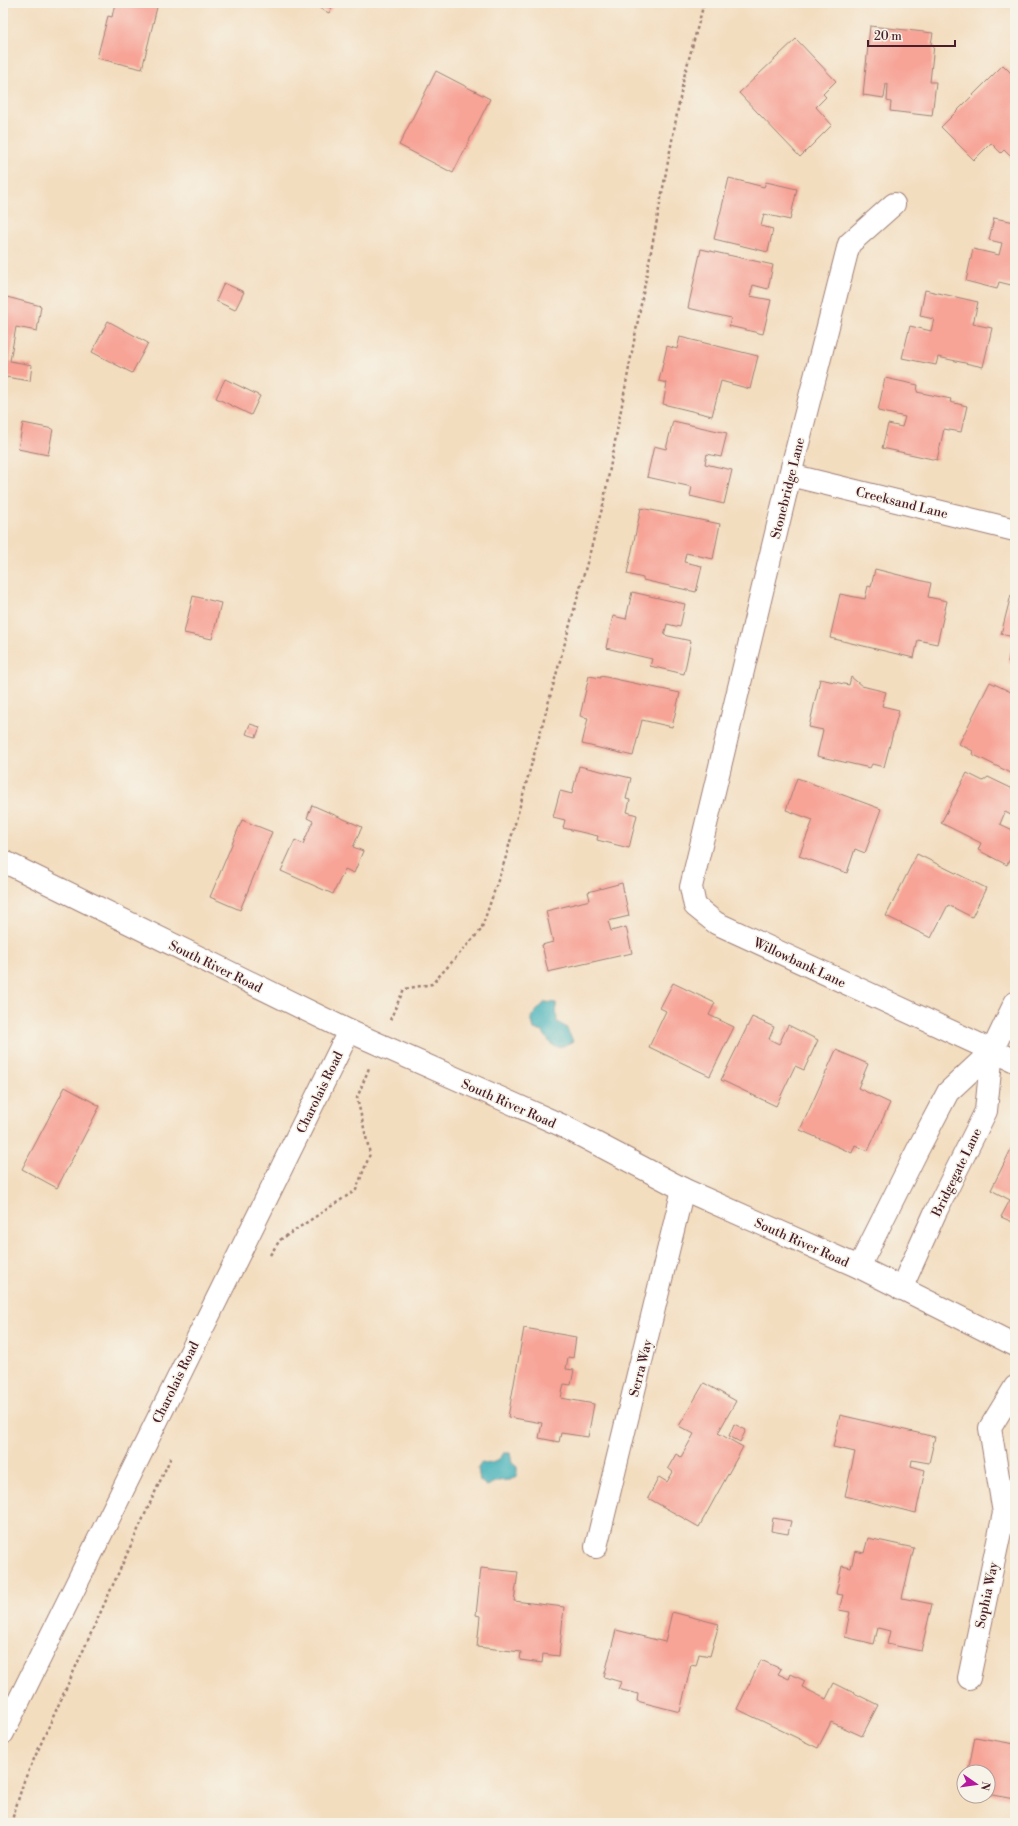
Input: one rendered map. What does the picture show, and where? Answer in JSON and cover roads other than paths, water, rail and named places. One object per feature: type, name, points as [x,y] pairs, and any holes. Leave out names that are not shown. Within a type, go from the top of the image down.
[{"type":"street","name":"Stonebridge Lane","points":[[714,791],[790,474],[849,244],[894,204]]},
{"type":"street","name":"Creeksand Lane","points":[[790,474],[1015,530]]},
{"type":"street","name":"Willowbank Lane","points":[[714,791],[691,887],[695,906],[716,923],[1015,1061]]},
{"type":"street","name":"South River Road","points":[[3,861],[349,1031],[561,1125],[683,1189],[859,1267],[1015,1345]]},
{"type":"street","name":"Bridgegate Lane","points":[[901,1288],[986,1111],[992,1051],[1015,1003]]},
{"type":"street","name":"Charolais Road","points":[[3,1733],[349,1031]]},
{"type":"street","name":"Bridgegate Lane","points":[[859,1267],[948,1092],[992,1051]]},
{"type":"street","name":"Serra Way","points":[[596,1547],[683,1189]]},
{"type":"street","name":"Sophia Way","points":[[969,1678],[1009,1509],[990,1428],[1015,1387]]},
{"type":"water","points":[[545,1002],[556,1003],[557,1022],[566,1027],[573,1041],[558,1047],[549,1042],[543,1032],[534,1029],[531,1017]]},
{"type":"water","points":[[504,1453],[510,1453],[512,1463],[517,1467],[517,1476],[510,1480],[498,1481],[487,1486],[480,1481],[478,1468],[481,1463],[491,1463],[497,1461]]}]
